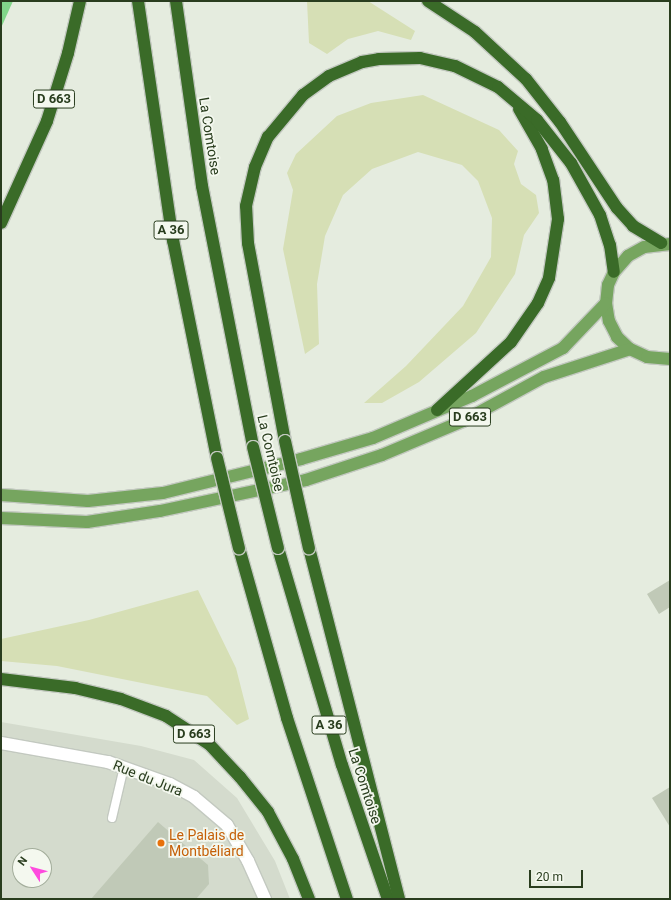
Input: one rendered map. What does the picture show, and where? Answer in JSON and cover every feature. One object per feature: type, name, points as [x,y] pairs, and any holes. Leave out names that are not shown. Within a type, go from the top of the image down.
[{"type":"highway","name":"D 663","points":[[1,223],[16,193],[58,90],[80,1]]},
{"type":"highway","name":"A 36","points":[[138,1],[169,219],[217,458],[239,548],[287,718],[347,899]]},
{"type":"highway","name":"La Comtoise","points":[[176,1],[202,186],[254,447],[278,548],[342,765],[388,899]]},
{"type":"highway","points":[[428,1],[475,32],[526,79],[560,122],[617,208],[634,226],[666,243]]},
{"type":"highway","points":[[399,899],[309,548],[285,441],[254,280],[245,219],[250,181],[260,153],[271,133],[288,109],[316,84],[344,69],[379,59],[438,60],[478,75],[510,96],[550,135],[581,180],[606,232],[614,272]]},
{"type":"highway","points":[[437,410],[500,354],[521,330],[538,304],[552,263],[558,219],[553,180],[542,149],[510,96]]},
{"type":"highway","name":"D 663","points":[[1,214],[16,193]]},
{"type":"highway","name":"D 663","points":[[1,679],[75,688],[121,698],[166,716],[204,741],[240,777],[268,812],[293,859],[309,899]]},
{"type":"main road","points":[[666,243],[644,247],[628,256],[614,272],[608,285],[606,303],[609,321],[630,349],[647,357],[670,359]]},
{"type":"main road","name":"D 663","points":[[1,496],[88,501],[163,493],[301,459],[352,444],[472,396],[563,348],[606,303]]},
{"type":"main road","name":"D 663","points":[[1,518],[87,522],[160,511],[306,480],[382,455],[463,421],[544,377],[630,349]]},
{"type":"street","name":"Rue du Jura","points":[[1,743],[108,762],[170,784],[194,797],[227,825],[248,861],[265,899]]},
{"type":"lane","points":[[112,818],[124,767]]},
{"type":"shaded area","points":[[1,1],[13,1],[1,28]]},
{"type":"shaded area","points":[[307,1],[368,1],[415,31],[411,40],[378,31],[348,39],[327,54],[309,43]]},
{"type":"shaded area","points":[[423,95],[499,130],[518,151],[514,164],[521,184],[536,195],[539,213],[524,235],[515,274],[476,333],[419,382],[382,403],[364,403],[406,366],[463,306],[491,257],[492,218],[478,181],[462,165],[418,152],[372,169],[343,195],[325,236],[317,284],[319,344],[305,354],[283,249],[293,190],[287,173],[296,154],[337,116],[371,103]]},
{"type":"shaded area","points":[[198,590],[236,668],[249,719],[237,725],[207,696],[57,666],[1,661],[1,639],[89,620]]},
{"type":"shaded area","points":[[1,722],[141,746],[194,760],[237,798],[275,861],[290,899],[1,899]]},
{"type":"building","points":[[670,580],[670,607],[659,614],[647,594]]},
{"type":"building","points":[[670,787],[670,827],[652,798]]},
{"type":"building","name":"Le Palais de Montbéliard","points":[[158,822],[208,865],[209,884],[196,899],[91,899]]},
{"type":"place","name":"Le Palais de Montbéliard","points":[[161,843]]}]
